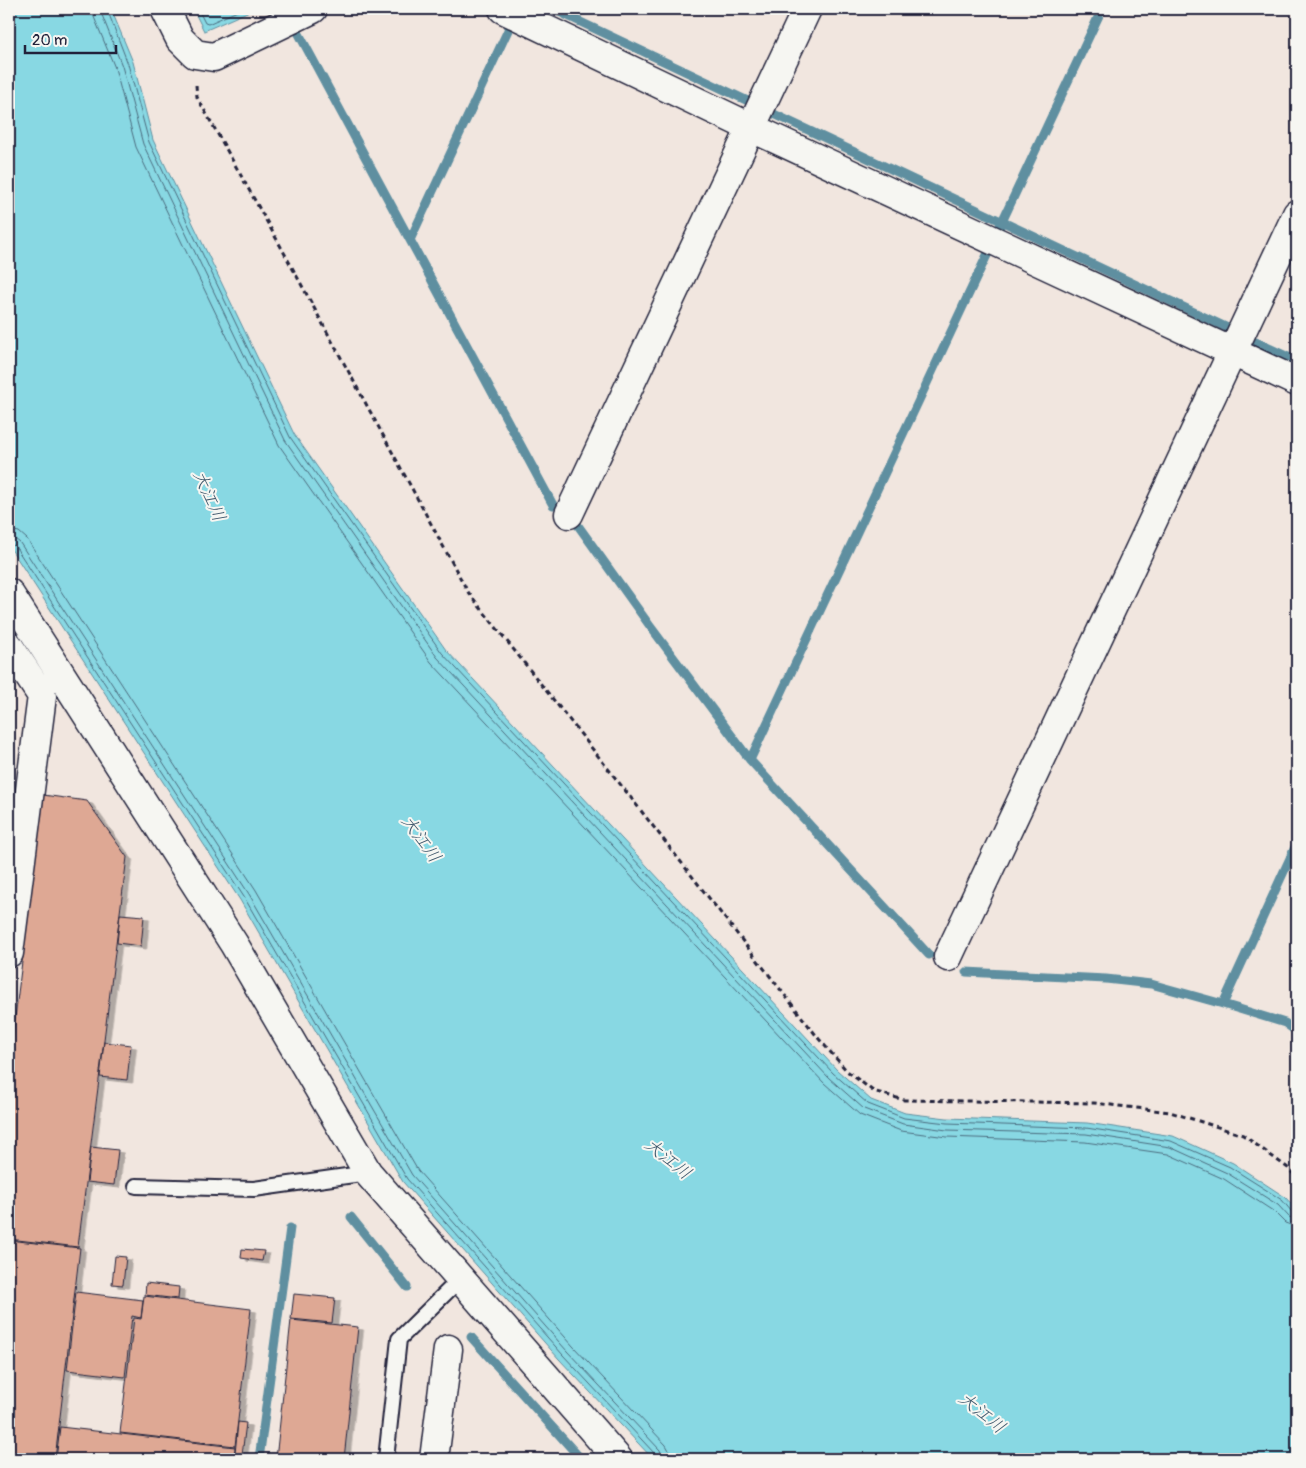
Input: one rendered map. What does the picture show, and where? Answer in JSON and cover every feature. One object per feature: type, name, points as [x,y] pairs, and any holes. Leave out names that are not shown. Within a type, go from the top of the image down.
[{"type":"street","points":[[165,9],[180,39],[195,54],[214,57],[313,9]]},
{"type":"street","points":[[502,9],[752,128],[1297,382]]},
{"type":"street","points":[[569,514],[807,9]]},
{"type":"street","points":[[948,957],[1297,214]]},
{"type":"street","points":[[9,593],[234,944],[368,1173],[618,1459]]},
{"type":"street","points":[[9,646],[42,696],[9,952]]},
{"type":"street","points":[[434,1459],[448,1349]]},
{"type":"lane","points":[[136,1186],[254,1188],[368,1173]]},
{"type":"lane","points":[[386,1459],[399,1339],[460,1279]]},
{"type":"path","points":[[214,57],[196,74],[197,97],[468,592],[818,1039],[847,1071],[873,1091],[904,1100],[1094,1103],[1170,1112],[1243,1135],[1288,1168],[1297,1178]]},
{"type":"water","name":"大江川","points":[[9,9],[111,9],[133,62],[153,140],[294,434],[446,650],[837,1070],[871,1100],[905,1113],[947,1118],[1087,1123],[1173,1136],[1233,1163],[1285,1197],[1297,1210],[1297,1459],[653,1459],[559,1359],[403,1182],[240,900],[9,546]]},
{"type":"water","points":[[193,9],[254,9],[204,31]]},
{"type":"building","points":[[43,795],[87,801],[127,857],[78,1247],[9,1239],[9,1065]]},
{"type":"building","points":[[120,914],[144,916],[141,946],[117,943]]},
{"type":"building","points":[[104,1042],[131,1045],[127,1080],[100,1077]]},
{"type":"building","points":[[91,1147],[118,1150],[114,1185],[87,1182]]},
{"type":"building","points":[[9,1240],[80,1248],[55,1459],[9,1459]]},
{"type":"building","points":[[242,1249],[264,1251],[262,1261],[241,1258]]},
{"type":"building","points":[[115,1256],[126,1257],[123,1285],[112,1284]]},
{"type":"building","points":[[146,1283],[179,1287],[178,1299],[145,1295]]},
{"type":"building","points":[[76,1292],[143,1300],[141,1318],[132,1316],[125,1377],[67,1370]]},
{"type":"building","points":[[294,1294],[335,1298],[332,1323],[291,1319]]},
{"type":"building","points":[[144,1296],[251,1309],[235,1446],[120,1433],[134,1318],[141,1319]]},
{"type":"building","points":[[291,1320],[358,1327],[344,1459],[276,1459]]},
{"type":"building","points":[[238,1422],[246,1423],[242,1455],[235,1454]]},
{"type":"building","points":[[60,1427],[235,1447],[234,1459],[56,1459]]},
{"type":"waterway","points":[[553,9],[750,102]]},
{"type":"waterway","points":[[1000,226],[1102,9]]},
{"type":"waterway","points":[[509,28],[410,240],[553,505]]},
{"type":"waterway","points":[[298,32],[410,240]]},
{"type":"waterway","points":[[774,114],[1230,329]]},
{"type":"waterway","points":[[929,955],[750,760],[988,253]]},
{"type":"waterway","points":[[1256,342],[1297,361]]},
{"type":"waterway","points":[[577,524],[750,760]]},
{"type":"waterway","points":[[966,972],[1106,979],[1151,984],[1223,1004],[1297,843]]},
{"type":"waterway","points":[[1223,1004],[1285,1023],[1297,1032]]},
{"type":"waterway","points":[[351,1217],[407,1287]]},
{"type":"waterway","points":[[259,1459],[290,1228]]},
{"type":"waterway","points":[[471,1337],[581,1459]]}]
